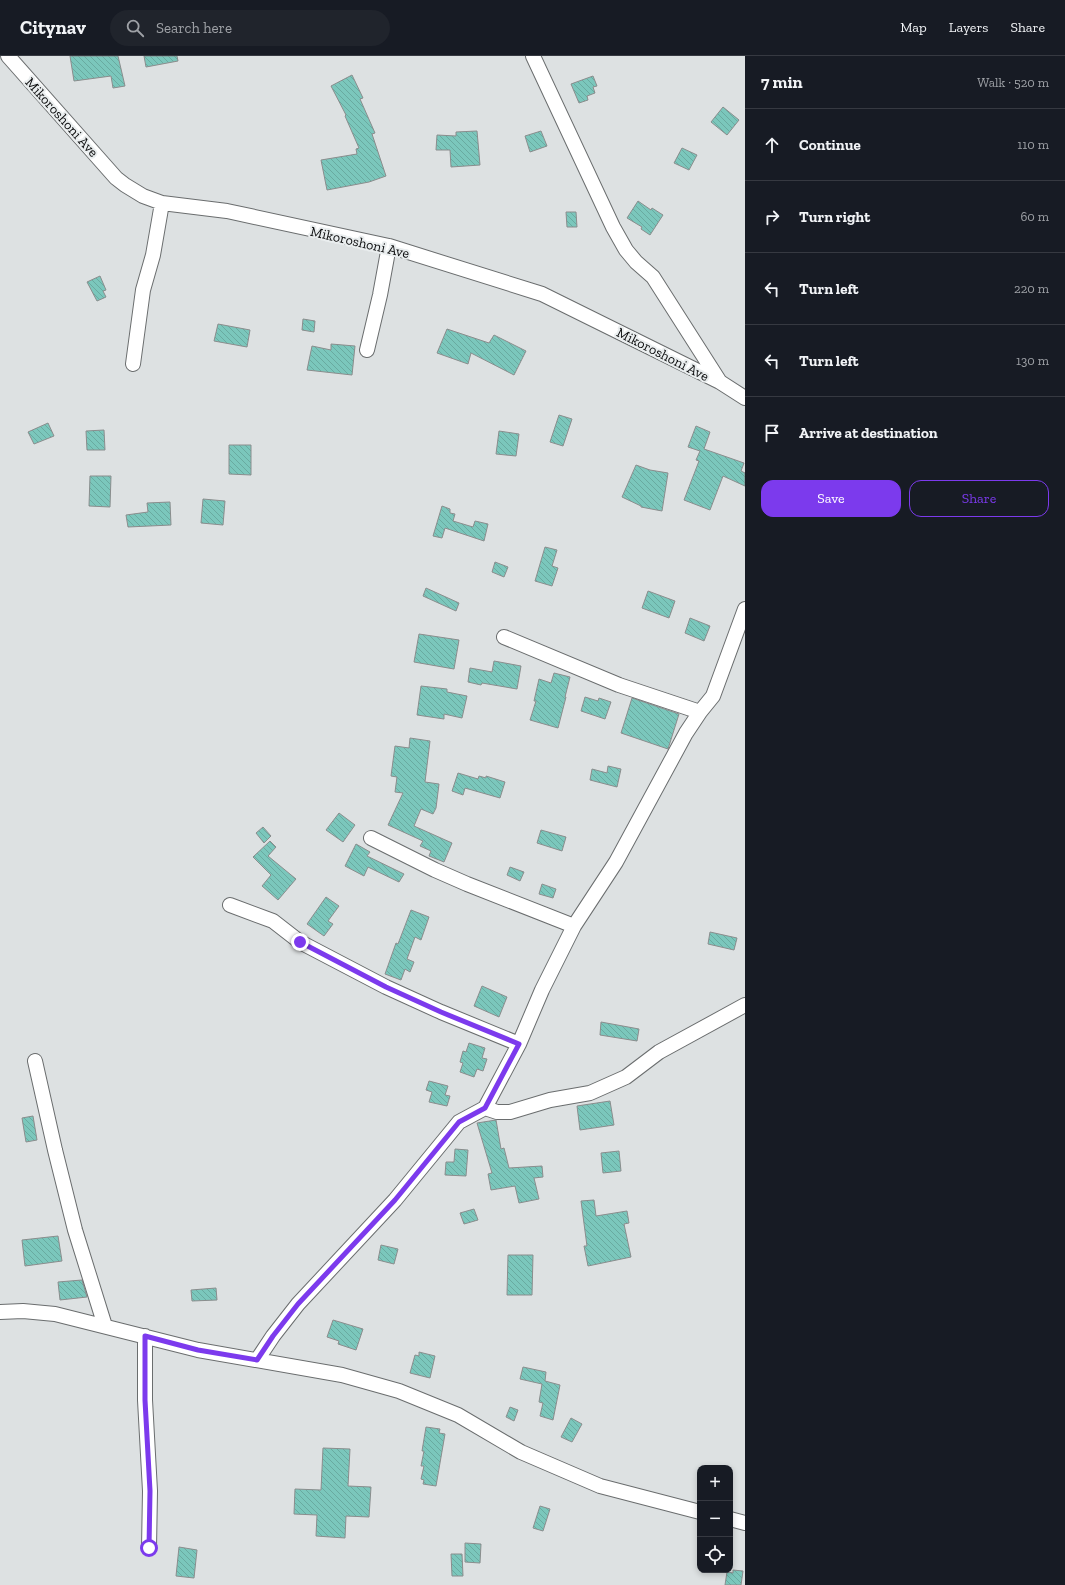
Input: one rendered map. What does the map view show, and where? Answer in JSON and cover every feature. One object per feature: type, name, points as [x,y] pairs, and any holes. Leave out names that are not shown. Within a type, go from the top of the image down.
[{"type":"street","name":"Mikoroshoni Ave","points":[[8,56],[116,178],[143,196],[162,203],[226,211],[388,246],[542,294],[720,382],[745,398]]},
{"type":"street","points":[[533,56],[622,244],[636,262],[653,277],[720,382]]},
{"type":"street","points":[[133,364],[143,290],[153,255],[162,203]]},
{"type":"street","points":[[367,350],[380,295],[388,246]]},
{"type":"street","points":[[257,1360],[273,1336],[298,1304],[395,1200],[459,1122],[485,1108],[519,1044],[542,990],[574,926],[616,862],[677,749],[700,712],[713,696],[745,609]]},
{"type":"street","points":[[504,637],[619,685],[700,712]]},
{"type":"street","points":[[371,838],[435,870],[467,884],[574,926]]},
{"type":"street","points":[[230,905],[273,921],[300,942],[386,987],[441,1012],[519,1044]]},
{"type":"street","points":[[485,1108],[497,1112],[510,1112],[550,1100],[590,1093],[626,1077],[659,1052],[745,1005]]},
{"type":"street","points":[[35,1062],[75,1230],[105,1326]]},
{"type":"street","points":[[0,1312],[23,1311],[55,1314],[198,1350],[342,1375],[399,1392],[458,1416],[521,1452],[600,1486],[697,1511]]},
{"type":"street","points":[[145,1336],[145,1400],[150,1491],[149,1548]]},
{"type":"street","points":[[733,1520],[745,1523]]},
{"type":"building","points":[[70,56],[118,56],[125,86],[113,88],[111,76],[74,81]]},
{"type":"building","points":[[144,56],[177,56],[178,61],[146,67]]},
{"type":"building","points":[[352,75],[363,98],[360,99],[375,133],[372,134],[386,176],[369,182],[327,190],[321,160],[357,154],[356,149],[359,148],[345,116],[346,115],[331,86]]},
{"type":"building","points":[[593,76],[597,86],[593,87],[595,93],[587,96],[588,100],[579,103],[571,84]]},
{"type":"building","points":[[723,107],[739,120],[727,135],[711,122]]},
{"type":"building","points":[[477,131],[480,165],[451,167],[450,150],[436,150],[437,135],[456,136],[456,132]]},
{"type":"building","points":[[541,131],[547,146],[530,152],[525,136]]},
{"type":"building","points":[[682,148],[697,155],[689,170],[674,163]]},
{"type":"building","points":[[638,201],[651,210],[652,208],[663,215],[650,235],[641,229],[642,227],[627,218]]},
{"type":"building","points":[[566,212],[576,212],[577,227],[567,227]]},
{"type":"building","points":[[100,276],[106,290],[103,291],[106,297],[97,301],[87,282]]},
{"type":"building","points":[[303,319],[315,321],[314,332],[302,330]]},
{"type":"building","points":[[218,324],[250,330],[247,347],[214,341]]},
{"type":"building","points":[[447,329],[489,343],[494,335],[526,351],[514,375],[471,353],[468,364],[437,353]]},
{"type":"building","points":[[331,344],[355,346],[352,375],[307,370],[312,346],[331,350]]},
{"type":"building","points":[[559,415],[572,419],[563,446],[550,442]]},
{"type":"building","points":[[48,423],[54,436],[34,444],[28,432]]},
{"type":"building","points":[[696,426],[710,432],[704,449],[744,463],[741,471],[745,473],[745,486],[723,476],[710,510],[684,500],[699,461],[696,460],[700,451],[688,447]]},
{"type":"building","points":[[104,430],[105,450],[87,450],[86,431]]},
{"type":"building","points":[[499,431],[519,434],[516,456],[496,454]]},
{"type":"building","points":[[229,445],[251,445],[251,475],[229,474]]},
{"type":"building","points":[[636,465],[650,470],[668,473],[662,511],[641,507],[622,497]]},
{"type":"building","points":[[90,476],[111,476],[110,507],[89,506]]},
{"type":"building","points":[[203,499],[225,501],[223,525],[201,523]]},
{"type":"building","points":[[170,502],[171,525],[128,527],[126,515],[148,512],[147,503]]},
{"type":"building","points":[[442,506],[450,509],[450,513],[455,514],[453,521],[473,527],[475,521],[488,524],[484,541],[445,528],[442,538],[433,536]]},
{"type":"building","points":[[545,547],[557,550],[552,566],[558,568],[552,586],[535,581]]},
{"type":"building","points":[[495,562],[508,567],[504,577],[492,572]]},
{"type":"building","points":[[426,588],[459,603],[456,611],[423,596]]},
{"type":"building","points":[[648,591],[675,601],[669,618],[642,608]]},
{"type":"building","points":[[690,618],[710,626],[704,641],[685,633]]},
{"type":"building","points":[[419,634],[459,640],[454,669],[414,662]]},
{"type":"building","points":[[494,661],[521,666],[517,689],[468,682],[470,668],[492,672]]},
{"type":"building","points":[[554,673],[570,677],[558,728],[530,720],[536,701],[534,701],[539,679],[551,683]]},
{"type":"building","points":[[421,686],[447,689],[447,692],[467,696],[462,718],[444,714],[444,719],[417,715]]},
{"type":"building","points":[[585,697],[598,701],[599,698],[611,702],[605,719],[581,711]]},
{"type":"building","points":[[632,698],[679,714],[668,749],[621,733]]},
{"type":"building","points":[[410,738],[430,741],[425,782],[439,784],[436,808],[433,814],[421,809],[414,826],[452,843],[444,862],[429,856],[431,851],[420,846],[423,841],[388,825],[403,793],[395,792],[397,777],[391,776],[395,746],[409,748]]},
{"type":"building","points":[[608,766],[621,769],[617,787],[590,780],[592,769],[607,773]]},
{"type":"building","points":[[458,773],[478,779],[479,776],[486,778],[486,776],[505,782],[500,798],[465,788],[463,795],[452,791]]},
{"type":"building","points":[[339,813],[355,825],[343,842],[326,830]]},
{"type":"building","points":[[263,827],[271,836],[264,843],[256,833]]},
{"type":"building","points":[[541,830],[566,837],[562,851],[537,843]]},
{"type":"building","points":[[270,841],[276,847],[268,856],[296,879],[278,900],[262,886],[271,875],[253,857]]},
{"type":"building","points":[[356,844],[370,852],[367,856],[404,874],[399,882],[368,867],[364,876],[345,866]]},
{"type":"building","points":[[510,867],[524,872],[520,881],[507,875]]},
{"type":"building","points":[[542,884],[556,889],[553,898],[539,894]]},
{"type":"building","points":[[326,897],[339,906],[328,921],[333,924],[324,936],[307,924]]},
{"type":"building","points":[[411,910],[429,917],[421,940],[415,937],[407,959],[414,962],[410,972],[405,969],[401,980],[385,974],[396,943],[398,944]]},
{"type":"building","points":[[710,932],[737,938],[734,950],[708,944]]},
{"type":"building","points":[[482,986],[507,997],[499,1017],[474,1006]]},
{"type":"building","points":[[601,1022],[639,1029],[637,1041],[600,1035]]},
{"type":"building","points":[[469,1043],[485,1048],[482,1058],[487,1059],[483,1071],[477,1069],[474,1077],[460,1072],[463,1063],[460,1062],[463,1051],[466,1052]]},
{"type":"building","points":[[429,1081],[448,1086],[445,1095],[450,1096],[447,1106],[429,1102],[432,1092],[426,1090]]},
{"type":"building","points":[[610,1101],[614,1125],[580,1130],[577,1106]]},
{"type":"building","points":[[33,1116],[37,1140],[26,1142],[22,1118]]},
{"type":"building","points":[[496,1120],[501,1149],[504,1148],[509,1168],[542,1166],[543,1177],[534,1178],[539,1199],[519,1203],[515,1186],[491,1190],[488,1174],[492,1173],[477,1123]]},
{"type":"building","points":[[455,1149],[468,1150],[466,1176],[445,1175],[446,1162],[454,1162]]},
{"type":"building","points":[[619,1151],[621,1171],[603,1173],[601,1153]]},
{"type":"building","points":[[594,1200],[596,1216],[627,1211],[629,1223],[624,1224],[631,1257],[588,1266],[584,1246],[587,1246],[581,1201]]},
{"type":"building","points":[[474,1209],[478,1220],[464,1224],[460,1213]]},
{"type":"building","points":[[58,1236],[62,1261],[25,1266],[22,1240]]},
{"type":"building","points":[[381,1245],[398,1249],[394,1264],[378,1260]]},
{"type":"building","points":[[508,1255],[533,1255],[532,1295],[507,1295]]},
{"type":"building","points":[[82,1280],[87,1297],[60,1300],[58,1282]]},
{"type":"building","points":[[216,1288],[217,1300],[192,1301],[191,1290]]},
{"type":"building","points":[[333,1320],[363,1329],[356,1350],[338,1344],[339,1341],[327,1337]]},
{"type":"building","points":[[419,1352],[435,1356],[430,1378],[410,1373],[415,1355],[419,1356]]},
{"type":"building","points":[[523,1367],[546,1372],[545,1381],[560,1385],[553,1420],[540,1416],[543,1403],[539,1402],[542,1384],[520,1379]]},
{"type":"building","points":[[510,1407],[518,1410],[514,1421],[506,1417]]},
{"type":"building","points":[[571,1418],[582,1424],[572,1442],[561,1437]]},
{"type":"building","points":[[426,1427],[440,1429],[439,1433],[445,1434],[436,1486],[423,1484],[424,1480],[421,1479],[424,1466],[421,1466]]},
{"type":"building","points":[[323,1448],[350,1449],[348,1486],[371,1487],[369,1517],[346,1516],[345,1538],[316,1536],[317,1515],[294,1514],[295,1489],[321,1490]]},
{"type":"building","points":[[540,1506],[550,1509],[543,1531],[533,1528]]},
{"type":"building","points":[[465,1543],[481,1544],[480,1563],[465,1562]]},
{"type":"building","points":[[179,1547],[197,1550],[194,1578],[176,1576]]},
{"type":"building","points":[[451,1554],[462,1554],[463,1576],[452,1576]]},
{"type":"building","points":[[733,1570],[743,1571],[741,1585],[725,1585],[727,1573],[733,1573]]},
{"type":"route","points":[[149,1548],[150,1491],[145,1400],[145,1336],[198,1350],[257,1360],[273,1336],[298,1304],[395,1200],[459,1122],[485,1108],[519,1044],[441,1012],[386,987],[300,942]]}]
